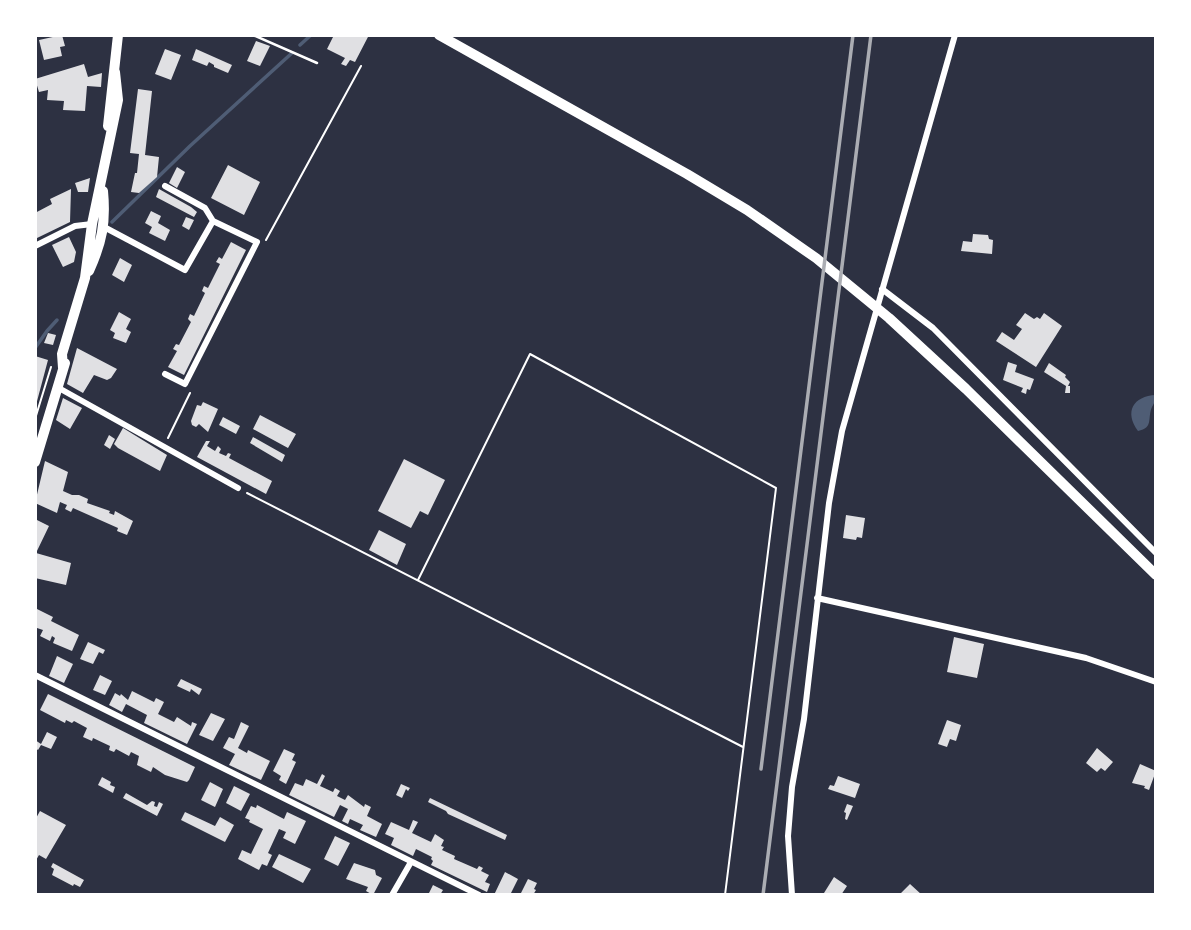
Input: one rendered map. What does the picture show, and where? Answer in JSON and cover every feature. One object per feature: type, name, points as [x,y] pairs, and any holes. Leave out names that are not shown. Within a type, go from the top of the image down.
[{"type":"main road","points":[[439,35],[622,137],[747,211],[816,258],[889,318],[1156,575]]},
{"type":"main road","points":[[35,462],[72,337],[71,325],[85,278],[94,212],[118,100],[115,72],[120,38]]},
{"type":"main road","points":[[85,278],[99,250],[103,232],[105,215],[102,184]]},
{"type":"main road","points":[[94,212],[102,212],[105,215]]},
{"type":"main road","points":[[91,230],[94,238],[103,232]]},
{"type":"street","points":[[792,895],[788,836],[792,787],[804,719],[829,503],[842,431],[955,35]]},
{"type":"street","points":[[165,374],[185,384],[257,242],[213,221],[205,208],[166,186]]},
{"type":"street","points":[[103,232],[185,270],[213,221]]},
{"type":"street","points":[[35,246],[75,226],[91,230]]},
{"type":"street","points":[[882,289],[933,327],[1156,553]]},
{"type":"street","points":[[57,387],[238,488]]},
{"type":"street","points":[[817,598],[1086,657],[1156,682]]},
{"type":"street","points":[[35,675],[479,895]]},
{"type":"street","points":[[392,895],[411,862]]},
{"type":"lane","points":[[253,35],[317,63]]},
{"type":"path","points":[[418,580],[530,354],[776,488],[724,895]]},
{"type":"path","points":[[238,488],[744,748]]},
{"type":"water","points":[[1156,395],[1148,425],[1138,431],[1132,418],[1133,406],[1142,398]]},
{"type":"building","points":[[62,35],[65,46],[60,47],[62,56],[44,60],[39,40]]},
{"type":"building","points":[[334,35],[369,35],[355,62],[350,60],[346,66],[341,64],[345,58],[327,49]]},
{"type":"building","points":[[256,41],[270,46],[260,66],[247,61]]},
{"type":"building","points":[[165,49],[181,55],[171,80],[155,74]]},
{"type":"building","points":[[196,49],[232,65],[228,73],[209,62],[207,66],[192,60]]},
{"type":"building","points":[[84,64],[88,77],[102,73],[101,87],[87,86],[85,111],[63,110],[64,101],[47,100],[48,90],[39,92],[35,79]]},
{"type":"building","points":[[138,89],[152,91],[145,155],[159,157],[157,177],[139,193],[131,192],[139,154],[130,153]]},
{"type":"building","points":[[228,165],[260,182],[244,215],[211,198]]},
{"type":"building","points":[[177,167],[185,172],[177,188],[169,183]]},
{"type":"building","points":[[90,178],[88,192],[78,192],[75,183]]},
{"type":"building","points":[[71,189],[70,222],[35,239],[35,213],[52,204],[50,199]]},
{"type":"building","points":[[159,189],[191,207],[197,212],[194,217],[156,197]]},
{"type":"building","points":[[151,211],[161,216],[158,223],[170,230],[165,241],[149,233],[152,227],[145,223]]},
{"type":"building","points":[[186,217],[194,220],[189,230],[182,226]]},
{"type":"building","points":[[973,234],[988,235],[989,239],[993,240],[992,254],[961,251],[963,241],[972,242]]},
{"type":"building","points":[[69,237],[76,252],[74,262],[63,267],[52,245]]},
{"type":"building","points":[[231,242],[246,250],[184,375],[168,367],[177,351],[173,349],[176,344],[179,345],[191,322],[188,319],[190,314],[194,316],[205,293],[202,291],[204,286],[208,288],[220,264],[216,262],[219,257],[222,259]]},
{"type":"building","points":[[120,258],[132,265],[124,282],[112,275]]},
{"type":"building","points":[[119,312],[131,319],[126,329],[131,332],[126,343],[113,338],[115,333],[110,330]]},
{"type":"building","points":[[1025,313],[1034,319],[1040,319],[1044,313],[1062,326],[1036,367],[996,341],[1002,332],[1014,340],[1022,329],[1016,325]]},
{"type":"building","points":[[48,333],[56,335],[53,345],[44,343]]},
{"type":"building","points":[[77,348],[117,369],[107,380],[94,375],[83,393],[67,384]]},
{"type":"building","points":[[35,356],[48,360],[36,405],[35,405]]},
{"type":"building","points":[[1008,362],[1017,365],[1015,372],[1034,379],[1026,394],[1021,392],[1023,388],[1003,380]]},
{"type":"building","points":[[1049,363],[1066,375],[1070,382],[1070,393],[1065,393],[1066,386],[1044,372]]},
{"type":"building","points":[[63,398],[82,408],[70,429],[56,420]]},
{"type":"building","points":[[203,402],[218,409],[208,432],[199,424],[196,427],[192,425],[191,421],[197,405],[201,406]]},
{"type":"building","points":[[260,415],[296,434],[288,448],[253,429]]},
{"type":"building","points":[[223,417],[240,426],[236,434],[219,425]]},
{"type":"building","points":[[123,428],[167,455],[160,471],[114,444]]},
{"type":"building","points":[[109,435],[115,439],[110,449],[104,445]]},
{"type":"building","points":[[253,437],[285,455],[282,462],[250,443]]},
{"type":"building","points":[[206,441],[210,441],[207,446],[215,451],[218,446],[221,449],[219,453],[226,456],[231,454],[229,458],[272,481],[266,494],[197,457]]},
{"type":"building","points":[[404,459],[445,480],[428,515],[420,511],[411,528],[378,511]]},
{"type":"building","points":[[45,461],[68,472],[63,491],[79,495],[88,499],[87,503],[114,515],[115,511],[133,521],[127,535],[117,531],[118,528],[73,508],[71,512],[65,509],[67,505],[60,502],[57,513],[35,503]]},
{"type":"building","points":[[846,515],[865,518],[862,538],[843,538]]},
{"type":"building","points":[[35,519],[49,526],[36,553],[71,563],[66,585],[35,578]]},
{"type":"building","points":[[379,530],[406,544],[397,565],[369,550]]},
{"type":"building","points":[[35,608],[53,617],[51,621],[79,635],[72,651],[53,643],[55,638],[52,636],[50,641],[40,636],[43,630],[37,628],[35,632]]},
{"type":"building","points":[[954,637],[984,644],[977,678],[947,672]]},
{"type":"building","points":[[88,642],[105,650],[103,654],[99,652],[93,664],[80,659]]},
{"type":"building","points":[[57,656],[73,664],[64,683],[49,676]]},
{"type":"building","points":[[100,675],[112,681],[105,695],[93,690]]},
{"type":"building","points":[[181,679],[202,689],[199,695],[191,689],[190,692],[177,686]]},
{"type":"building","points":[[132,691],[154,702],[156,698],[164,702],[158,714],[174,722],[177,717],[191,726],[192,722],[197,724],[187,744],[144,723],[147,715],[126,704],[122,712],[109,705],[115,693],[128,700]]},
{"type":"building","points":[[48,694],[195,767],[189,780],[187,782],[165,775],[153,767],[151,772],[137,765],[139,756],[131,752],[129,756],[116,749],[114,752],[109,750],[110,746],[93,738],[92,741],[83,737],[87,728],[74,721],[72,723],[66,720],[65,723],[40,710]]},
{"type":"building","points":[[211,713],[225,719],[213,741],[199,735]]},
{"type":"building","points":[[947,720],[961,725],[956,741],[950,739],[947,747],[938,744]]},
{"type":"building","points":[[241,722],[249,726],[238,748],[270,761],[261,780],[229,765],[235,754],[223,748],[229,737],[234,739]]},
{"type":"building","points":[[47,732],[57,737],[51,749],[41,745],[38,750],[35,748],[35,740],[41,744]]},
{"type":"building","points":[[1097,748],[1113,762],[1105,771],[1101,768],[1097,772],[1086,763]]},
{"type":"building","points":[[284,749],[295,754],[292,760],[296,762],[286,784],[279,780],[281,776],[273,771]]},
{"type":"building","points":[[1140,764],[1156,771],[1149,790],[1144,788],[1145,786],[1132,783]]},
{"type":"building","points":[[322,774],[325,776],[320,786],[333,792],[335,788],[340,791],[337,796],[345,800],[348,795],[364,807],[365,804],[371,807],[367,816],[382,824],[376,837],[360,830],[363,825],[350,819],[348,824],[342,821],[348,809],[340,805],[334,817],[289,795],[295,783],[303,786],[306,779],[317,784]]},
{"type":"building","points":[[838,776],[860,784],[855,798],[828,789],[830,785],[834,786]]},
{"type":"building","points":[[102,777],[115,787],[113,793],[98,785]]},
{"type":"building","points":[[210,782],[223,789],[215,807],[201,800]]},
{"type":"building","points":[[401,784],[410,788],[408,791],[406,789],[402,798],[396,795]]},
{"type":"building","points":[[234,786],[250,794],[241,811],[226,803]]},
{"type":"building","points":[[126,793],[147,805],[152,801],[157,807],[159,802],[163,804],[157,816],[123,798]]},
{"type":"building","points":[[430,798],[507,835],[505,840],[448,814],[428,802]]},
{"type":"building","points":[[847,804],[853,806],[847,820],[844,812]]},
{"type":"building","points":[[257,805],[284,819],[287,812],[306,821],[295,844],[283,838],[286,832],[279,829],[268,853],[272,855],[267,866],[262,864],[259,870],[238,859],[242,850],[251,854],[263,829],[245,818],[251,806],[256,808]]},
{"type":"building","points":[[40,811],[66,825],[46,859],[39,855],[35,862],[35,820]]},
{"type":"building","points":[[185,812],[215,826],[220,817],[234,825],[225,842],[181,820]]},
{"type":"building","points":[[413,820],[418,822],[412,833],[431,842],[435,834],[444,840],[442,850],[455,856],[454,859],[477,869],[479,866],[483,868],[481,871],[489,875],[485,882],[490,884],[487,892],[431,865],[432,857],[416,849],[413,856],[391,845],[394,838],[385,834],[391,822],[409,830]]},
{"type":"building","points":[[335,836],[350,843],[338,866],[324,859]]},
{"type":"building","points":[[279,854],[311,869],[303,883],[272,867]]},
{"type":"building","points":[[53,863],[84,880],[80,887],[52,875]]},
{"type":"building","points":[[354,863],[375,870],[376,875],[382,878],[373,895],[366,891],[368,887],[346,879]]},
{"type":"building","points":[[505,872],[518,879],[510,895],[494,895]]},
{"type":"building","points":[[834,877],[847,886],[841,895],[827,895],[824,893]]},
{"type":"building","points":[[528,879],[537,883],[534,889],[536,890],[533,895],[520,895]]},
{"type":"building","points":[[910,884],[922,895],[899,895]]},
{"type":"building","points":[[433,885],[443,890],[440,895],[428,895]]},
{"type":"waterway","points":[[300,45],[311,35]]},
{"type":"waterway","points":[[112,222],[292,53]]},
{"type":"waterway","points":[[35,348],[57,320]]},
{"type":"railway","points":[[761,769],[853,35]]},
{"type":"railway","points":[[763,895],[871,35]]}]
